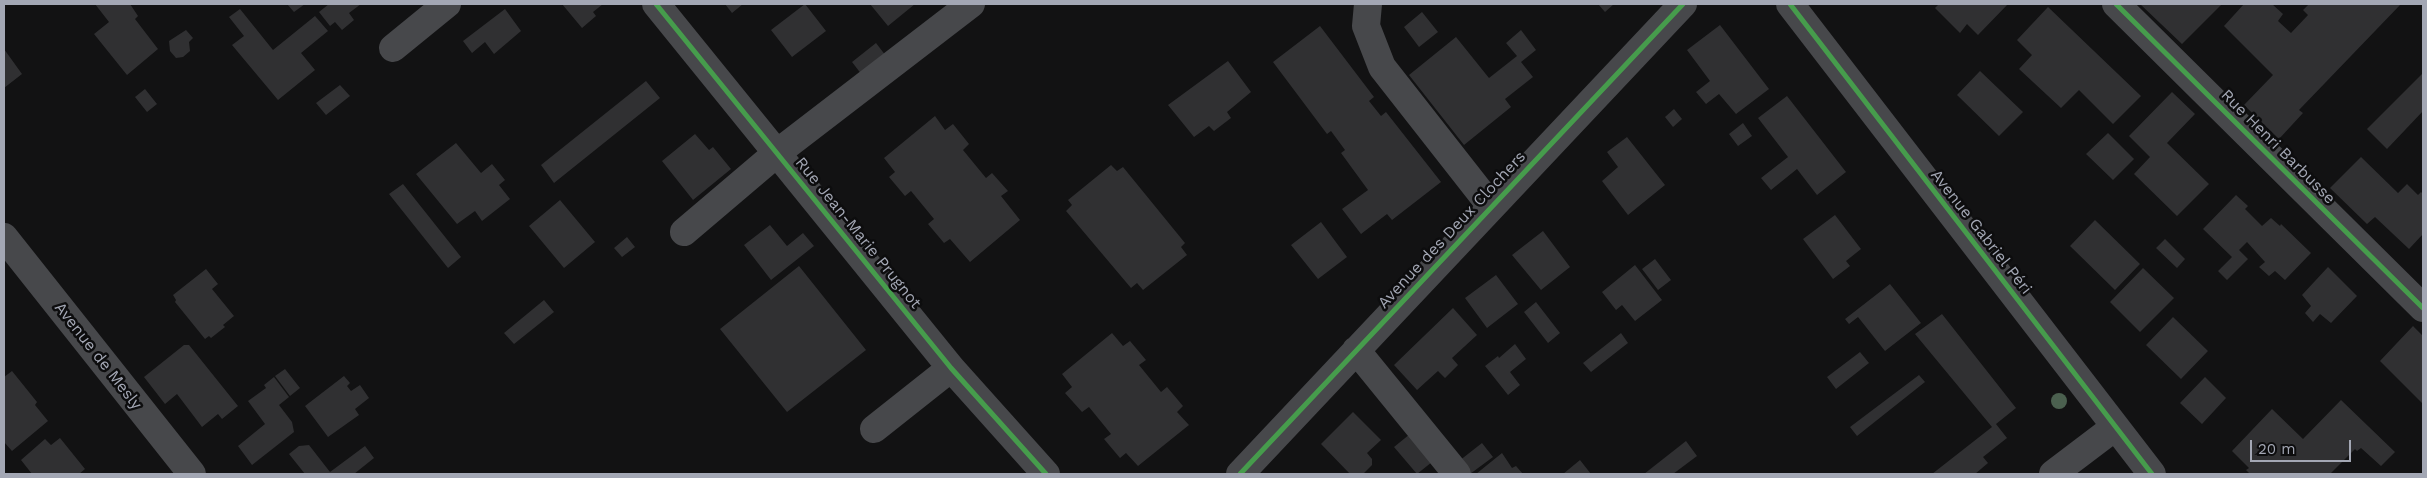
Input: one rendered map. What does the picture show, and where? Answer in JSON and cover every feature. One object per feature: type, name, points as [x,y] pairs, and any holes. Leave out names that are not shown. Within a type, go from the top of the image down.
[{"type":"street","points":[[393,48],[447,4]]},
{"type":"street","name":"Rue Jean-Marie Prugnot","points":[[656,4],[952,368],[1046,474]]},
{"type":"street","points":[[684,232],[777,153],[971,4]]},
{"type":"street","points":[[1368,4],[1366,26],[1382,67],[1491,206]]},
{"type":"street","name":"Avenue des Deux Clochers","points":[[1240,474],[1682,4]]},
{"type":"street","name":"Avenue Gabriel Péri","points":[[1790,4],[2152,474]]},
{"type":"street","name":"Rue Henri Barbusse","points":[[2116,4],[2423,308]]},
{"type":"street","name":"Avenue de Mesly","points":[[4,237],[192,474]]},
{"type":"street","points":[[1356,350],[1457,474]]},
{"type":"street","points":[[874,429],[952,368]]},
{"type":"street","points":[[2053,474],[2115,427]]},
{"type":"building","points":[[95,4],[130,4],[138,16],[135,19],[158,49],[127,75],[94,34],[109,22]]},
{"type":"building","points":[[287,4],[305,4],[294,12]]},
{"type":"building","points":[[329,4],[361,4],[349,13],[354,20],[342,30],[335,22],[330,26],[319,12]]},
{"type":"building","points":[[562,4],[603,4],[593,12],[596,16],[582,28]]},
{"type":"building","points":[[725,4],[743,4],[732,13]]},
{"type":"building","points":[[805,4],[826,31],[792,57],[771,30]]},
{"type":"building","points":[[870,4],[915,4],[888,26]]},
{"type":"building","points":[[1598,4],[1614,4],[1605,12]]},
{"type":"building","points":[[1939,4],[2008,4],[1978,35],[1967,24],[1960,33],[1935,8]]},
{"type":"building","points":[[2140,4],[2222,4],[2182,44]]},
{"type":"building","points":[[2244,4],[2272,4],[2283,14],[2278,21],[2291,33],[2308,15],[2303,10],[2309,4],[2401,4],[2299,110],[2303,113],[2279,139],[2244,105],[2273,75],[2224,26]]},
{"type":"building","points":[[2048,7],[2141,96],[2113,124],[2079,90],[2061,108],[2019,69],[2032,55],[2017,40]]},
{"type":"building","points":[[240,9],[273,50],[315,16],[328,31],[301,53],[315,70],[278,100],[232,45],[244,36],[229,17]]},
{"type":"building","points":[[505,9],[521,31],[494,54],[485,42],[472,53],[463,41]]},
{"type":"building","points":[[1422,12],[1438,32],[1419,47],[1404,27]]},
{"type":"building","points":[[1720,25],[1769,89],[1736,114],[1719,94],[1706,104],[1696,92],[1710,81],[1687,50]]},
{"type":"building","points":[[1320,26],[1374,97],[1369,101],[1381,116],[1386,112],[1441,182],[1392,220],[1387,214],[1361,234],[1342,209],[1368,190],[1341,153],[1345,150],[1331,131],[1327,134],[1273,62]]},
{"type":"building","points":[[186,30],[193,38],[189,42],[190,51],[183,57],[176,58],[170,51],[169,41]]},
{"type":"building","points":[[1521,30],[1536,50],[1521,62],[1533,77],[1505,99],[1511,107],[1464,145],[1409,75],[1456,37],[1489,78],[1517,56],[1506,43]]},
{"type":"building","points":[[876,43],[886,56],[862,75],[852,62]]},
{"type":"building","points":[[4,49],[22,74],[4,88]]},
{"type":"building","points":[[1228,61],[1251,92],[1227,112],[1231,118],[1214,131],[1209,126],[1194,137],[1168,105]]},
{"type":"building","points":[[1980,71],[2023,112],[1999,136],[1957,95]]},
{"type":"building","points":[[2423,73],[2423,111],[2387,149],[2367,129]]},
{"type":"building","points":[[646,81],[660,98],[554,183],[541,165]]},
{"type":"building","points":[[340,85],[350,96],[326,115],[316,103]]},
{"type":"building","points":[[145,89],[157,104],[147,112],[135,97]]},
{"type":"building","points":[[2172,92],[2195,114],[2167,143],[2209,184],[2177,216],[2134,174],[2150,157],[2129,136]]},
{"type":"building","points":[[1787,96],[1846,172],[1817,195],[1797,169],[1771,190],[1761,178],[1788,157],[1758,118]]},
{"type":"building","points":[[1674,109],[1682,119],[1673,127],[1665,117]]},
{"type":"building","points":[[935,116],[945,130],[953,124],[969,144],[963,150],[986,178],[992,173],[1008,191],[1001,196],[1020,220],[970,262],[950,239],[944,243],[928,224],[934,219],[911,191],[905,196],[889,177],[895,172],[884,158]]},
{"type":"building","points":[[1743,123],[1752,136],[1738,146],[1729,134]]},
{"type":"building","points":[[2108,133],[2134,159],[2113,180],[2086,154]]},
{"type":"building","points":[[695,134],[709,150],[713,147],[731,169],[693,200],[662,161]]},
{"type":"building","points":[[1627,137],[1665,185],[1628,215],[1602,181],[1618,167],[1607,152]]},
{"type":"building","points":[[456,143],[481,173],[492,164],[505,180],[499,185],[510,199],[482,221],[475,211],[457,224],[416,174]]},
{"type":"building","points":[[2361,157],[2398,193],[2407,184],[2418,195],[2421,192],[2423,194],[2423,234],[2409,249],[2375,217],[2367,224],[2330,188]]},
{"type":"building","points":[[1111,165],[1117,171],[1123,167],[1185,243],[1181,247],[1187,255],[1143,290],[1137,283],[1131,288],[1066,211],[1072,205],[1068,200]]},
{"type":"building","points":[[403,184],[461,257],[448,268],[389,194]]},
{"type":"building","points":[[2236,195],[2248,206],[2245,209],[2262,226],[2271,218],[2280,226],[2281,224],[2311,253],[2285,280],[2275,271],[2269,276],[2259,267],[2265,262],[2247,242],[2239,250],[2248,259],[2227,280],[2218,271],[2232,257],[2203,229]]},
{"type":"building","points":[[560,200],[595,242],[564,268],[529,226]]},
{"type":"building","points":[[1835,215],[1861,249],[1846,261],[1850,266],[1833,279],[1803,239]]},
{"type":"building","points":[[2095,220],[2140,264],[2115,290],[2070,246]]},
{"type":"building","points":[[1321,222],[1347,257],[1318,279],[1291,245]]},
{"type":"building","points":[[770,225],[787,246],[803,233],[814,246],[771,280],[744,245]]},
{"type":"building","points":[[1543,231],[1570,267],[1541,290],[1512,255]]},
{"type":"building","points":[[627,237],[635,247],[622,257],[614,248]]},
{"type":"building","points":[[2165,239],[2185,259],[2177,268],[2156,248]]},
{"type":"building","points":[[1655,259],[1671,280],[1658,290],[1642,269]]},
{"type":"building","points":[[1635,265],[1662,300],[1635,321],[1622,305],[1616,310],[1602,292]]},
{"type":"building","points":[[799,266],[866,350],[787,412],[720,329]]},
{"type":"building","points":[[2328,267],[2357,296],[2331,323],[2320,314],[2313,322],[2305,313],[2311,306],[2302,295]]},
{"type":"building","points":[[2143,268],[2174,298],[2140,332],[2110,302]]},
{"type":"building","points":[[206,269],[218,284],[212,289],[234,316],[223,325],[225,327],[211,338],[209,336],[205,339],[175,302],[176,300],[173,295]]},
{"type":"building","points":[[1496,275],[1518,304],[1487,328],[1465,298]]},
{"type":"building","points":[[1890,284],[1921,323],[1885,351],[1858,317],[1849,324],[1845,319]]},
{"type":"building","points":[[544,300],[554,312],[514,344],[504,333]]},
{"type":"building","points":[[1536,302],[1560,333],[1548,343],[1524,312]]},
{"type":"building","points":[[1453,308],[1477,335],[1452,358],[1458,365],[1445,378],[1438,371],[1417,390],[1394,365]]},
{"type":"building","points":[[1942,314],[2016,408],[1996,424],[2007,438],[1983,457],[1988,463],[1975,474],[1932,474],[1992,427],[1915,334]]},
{"type":"building","points":[[2173,317],[2208,351],[2181,379],[2146,345]]},
{"type":"building","points":[[2413,326],[2423,336],[2423,404],[2380,361]]},
{"type":"building","points":[[1112,333],[1123,346],[1130,341],[1146,360],[1139,365],[1161,392],[1167,387],[1183,406],[1177,412],[1189,425],[1138,466],[1126,453],[1120,458],[1104,439],[1111,434],[1089,407],[1082,412],[1065,393],[1072,387],[1062,374]]},
{"type":"building","points":[[1621,333],[1628,343],[1591,372],[1583,363]]},
{"type":"building","points":[[1515,344],[1526,359],[1510,372],[1520,385],[1508,395],[1485,366],[1498,356],[1499,358]]},
{"type":"building","points":[[184,345],[189,345],[238,406],[222,419],[218,414],[202,427],[177,394],[165,404],[144,377]]},
{"type":"building","points":[[1860,352],[1869,363],[1836,389],[1827,377]]},
{"type":"building","points":[[285,369],[300,388],[290,396],[275,376]]},
{"type":"building","points":[[12,371],[37,402],[35,405],[48,421],[12,451],[4,442],[4,377]]},
{"type":"building","points":[[1919,375],[1925,382],[1857,436],[1850,427]]},
{"type":"building","points":[[344,376],[350,383],[347,386],[351,391],[360,385],[369,398],[355,409],[359,415],[328,437],[305,406]]},
{"type":"building","points":[[274,377],[289,397],[279,405],[292,422],[294,432],[252,465],[238,446],[265,424],[248,401],[266,388],[264,385]]},
{"type":"building","points":[[2205,377],[2226,398],[2202,424],[2180,403]]},
{"type":"building","points":[[2341,400],[2395,452],[2381,466],[2361,448],[2357,451],[2355,449],[2330,474],[2250,474],[2246,470],[2249,468],[2232,451],[2272,409],[2303,439]]},
{"type":"building","points":[[1353,412],[1381,440],[1367,453],[1372,459],[1372,465],[1363,474],[1350,474],[1321,444]]},
{"type":"building","points":[[1410,434],[1432,462],[1417,474],[1394,447]]},
{"type":"building","points":[[60,438],[85,469],[79,474],[32,474],[21,460],[45,439],[51,445]]},
{"type":"building","points":[[1686,441],[1697,456],[1673,474],[1644,474]]},
{"type":"building","points":[[1482,443],[1493,457],[1470,474],[1459,461]]},
{"type":"building","points":[[309,445],[330,472],[365,446],[374,458],[354,474],[305,474],[289,454],[299,446]]},
{"type":"building","points":[[1502,453],[1512,468],[1516,466],[1523,474],[1476,474]]},
{"type":"building","points":[[1580,460],[1591,474],[1563,474]]},
{"type":"cycle path","points":[[656,4],[951,368],[1046,474]]},
{"type":"cycle path","points":[[1240,474],[1683,4]]},
{"type":"cycle path","points":[[1790,4],[2152,474]]},
{"type":"cycle path","points":[[2116,4],[2423,308]]}]
